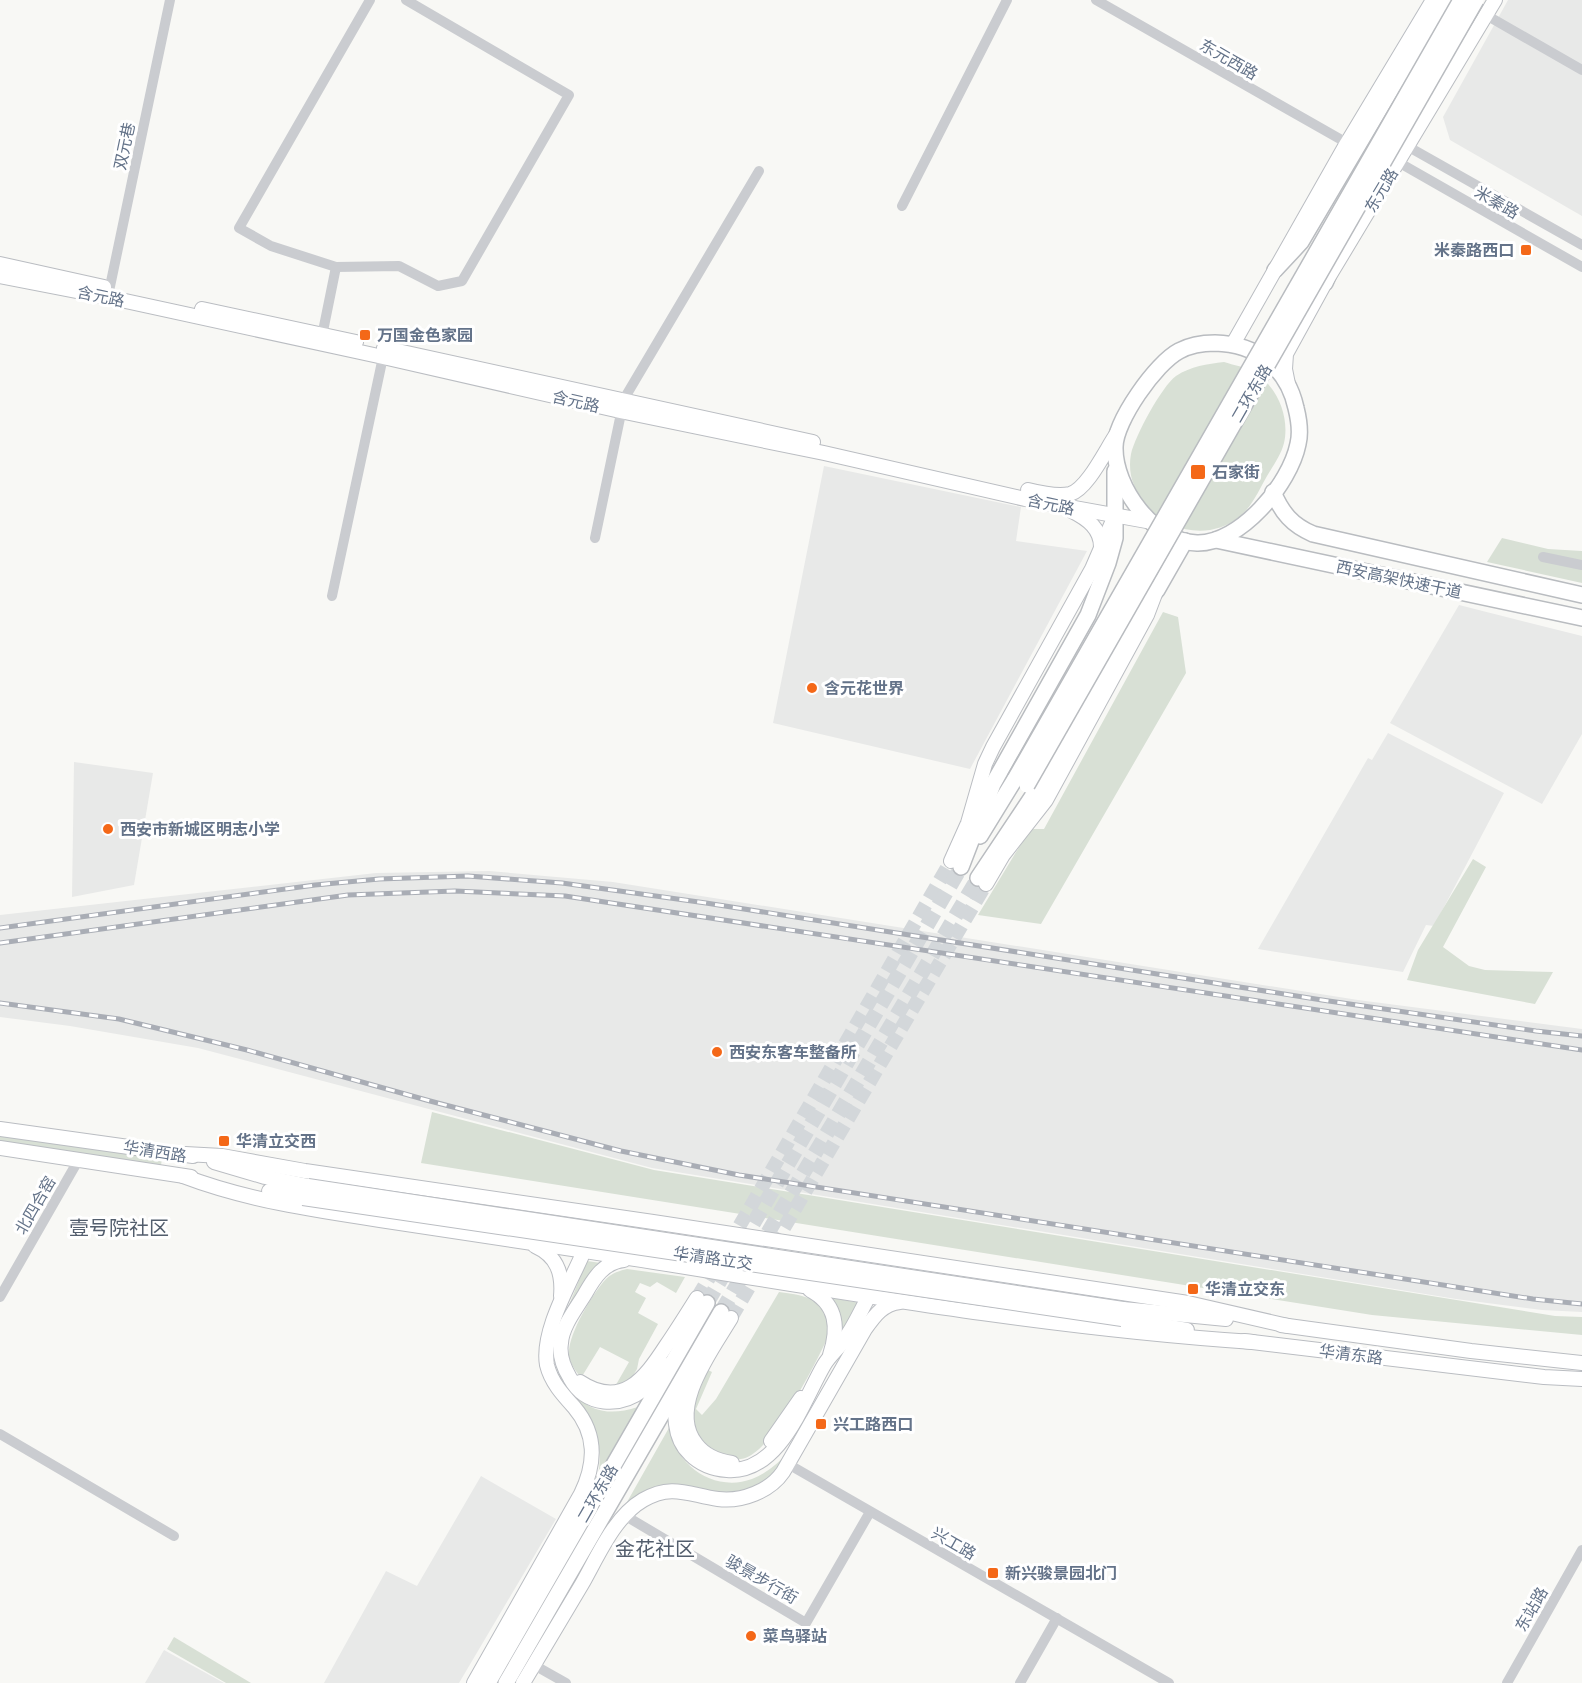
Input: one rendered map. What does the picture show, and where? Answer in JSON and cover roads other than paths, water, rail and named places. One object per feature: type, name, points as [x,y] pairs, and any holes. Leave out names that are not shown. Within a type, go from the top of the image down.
[{"type":"highway","points":[[1275,270],[1300,242],[1444,0]]},
{"type":"highway","name":"二环东路","points":[[1021,782],[1461,0]]},
{"type":"highway","name":"二环东路","points":[[1021,782],[1476,0]]},
{"type":"highway","points":[[1325,283],[1335,259],[1413,124],[1486,7]]},
{"type":"highway","points":[[956,864],[993,784],[1088,615],[1099,589],[1115,538],[1114,445],[1119,430],[1146,382],[1167,359],[1180,350],[1200,344],[1233,344],[1263,356],[1281,373],[1289,386],[1297,413],[1299,437],[1294,459],[1273,492],[1246,522],[1233,532],[1216,540],[1201,543],[1185,541],[1152,522],[1131,499],[1115,455]]},
{"type":"highway","name":"西安高架快速干道","points":[[1273,492],[1288,518],[1297,526],[1313,534],[1582,595]]},
{"type":"highway","name":"西安高架快速干道","points":[[1216,540],[1582,618]]},
{"type":"highway","points":[[992,854],[1036,791],[1138,611],[1157,590],[1185,541]]},
{"type":"highway","points":[[982,881],[1021,782]]},
{"type":"highway","points":[[956,864],[1021,782]]},
{"type":"highway","name":"二环东路","points":[[488,1683],[688,1335],[702,1301]]},
{"type":"highway","name":"二环东路","points":[[506,1683],[684,1376],[726,1315]]},
{"type":"main road","points":[[1233,344],[1347,143],[1433,0]]},
{"type":"main road","name":"东元路","points":[[1289,386],[1285,369],[1286,354],[1486,7],[1495,0]]},
{"type":"main road","name":"含元路","points":[[0,264],[108,293],[1038,493],[1063,495],[1075,491],[1085,483],[1119,430]]},
{"type":"main road","name":"含元路","points":[[0,276],[108,293]]},
{"type":"main road","name":"含元路","points":[[321,339],[383,357],[622,405],[1059,506],[1152,522]]},
{"type":"main road","points":[[1059,506],[1093,525],[1100,536],[1099,589]]},
{"type":"main road","points":[[956,864],[985,764],[1092,569],[1116,514]]},
{"type":"main road","points":[[982,881],[1046,801],[1147,615],[1157,590]]},
{"type":"main road","name":"华清西路","points":[[0,1128],[185,1154],[265,1177],[306,1192]]},
{"type":"main road","name":"华清西路","points":[[0,1148],[306,1192]]},
{"type":"main road","points":[[185,1154],[222,1156],[305,1171],[1188,1303],[1288,1326]]},
{"type":"main road","points":[[183,1176],[217,1189],[300,1208],[789,1284],[1161,1336],[1253,1342]]},
{"type":"main road","name":"华清路立交","points":[[306,1192],[1123,1314]]},
{"type":"main road","points":[[557,1313],[584,1251],[590,1213]]},
{"type":"main road","points":[[700,1270],[711,1266],[717,1241],[708,1230]]},
{"type":"main road","points":[[474,1683],[581,1494],[591,1469],[593,1446],[589,1432],[578,1413],[556,1386],[547,1365],[549,1338],[561,1296],[562,1282],[557,1264],[543,1250],[523,1242]]},
{"type":"main road","points":[[773,1281],[764,1274],[769,1250],[782,1242]]},
{"type":"main road","points":[[523,1683],[624,1515],[641,1501],[666,1491],[690,1492],[722,1500],[748,1496],[772,1484],[788,1464],[871,1313],[869,1296],[878,1256]]},
{"type":"main road","points":[[684,1376],[674,1409],[683,1446],[700,1462],[725,1470],[749,1467],[772,1451],[795,1422],[829,1357],[886,1299],[895,1259]]},
{"type":"main road","points":[[635,1260],[617,1260],[610,1263],[591,1284],[570,1320],[562,1337],[561,1354],[564,1366],[574,1385],[584,1395],[599,1401],[617,1402],[633,1397],[651,1384],[688,1335]]},
{"type":"main road","points":[[789,1284],[812,1291],[825,1299],[829,1305],[834,1329],[829,1357]]},
{"type":"main road","points":[[564,1366],[574,1378],[599,1392],[617,1392],[630,1388],[648,1372],[702,1301]]},
{"type":"main road","points":[[871,1313],[894,1303],[914,1303]]},
{"type":"main road","name":"华清东路","points":[[1123,1314],[1288,1326],[1471,1351],[1582,1363]]},
{"type":"main road","name":"华清东路","points":[[1123,1314],[1253,1342],[1533,1376],[1582,1379]]},
{"type":"main road","points":[[726,1315],[687,1405],[685,1419],[688,1430],[701,1451],[715,1458],[735,1463],[755,1456],[766,1448],[791,1411],[814,1383]]},
{"type":"street","name":"双元巷","points":[[108,293],[170,0]]},
{"type":"street","points":[[370,0],[239,228],[271,246],[336,267],[399,266],[438,286],[462,281],[569,95],[406,0]]},
{"type":"street","points":[[902,206],[1007,0]]},
{"type":"street","name":"东元西路","points":[[1096,0],[1347,143]]},
{"type":"street","points":[[1486,7],[1582,70]]},
{"type":"street","name":"米秦路","points":[[1407,146],[1582,245]]},
{"type":"street","name":"米秦路","points":[[1398,162],[1582,267]]},
{"type":"street","points":[[595,538],[622,405],[759,171]]},
{"type":"street","points":[[321,339],[336,267]]},
{"type":"street","points":[[332,596],[383,357]]},
{"type":"street","points":[[1543,557],[1582,565]]},
{"type":"street","name":"北四合窑","points":[[0,1297],[79,1159]]},
{"type":"street","points":[[0,1434],[174,1536]]},
{"type":"street","name":"兴工路","points":[[788,1464],[1169,1683]]},
{"type":"street","name":"骏景步行街","points":[[624,1515],[806,1623],[870,1512]]},
{"type":"street","name":"东站路","points":[[1507,1683],[1582,1550]]},
{"type":"street","points":[[1020,1683],[1057,1618]]},
{"type":"street","points":[[534,1665],[564,1682]]},
{"type":"tunnel","points":[[729,1244],[951,861]]},
{"type":"tunnel","points":[[707,1303],[961,867]]},
{"type":"tunnel","points":[[721,1312],[978,878]]},
{"type":"tunnel","points":[[731,1318],[986,884]]},
{"type":"tunnel","points":[[697,1298],[718,1263]]},
{"type":"railway","points":[[0,928],[315,885],[379,879],[468,876],[562,883],[706,903],[1322,1000],[1582,1036]]},
{"type":"railway","points":[[0,943],[348,895],[455,891],[565,896],[1582,1050]]},
{"type":"railway","points":[[0,1003],[119,1019],[247,1050],[621,1151],[739,1175],[1533,1299],[1582,1304]]},
{"type":"place","name":"米秦路西口","points":[[1526,250]]},
{"type":"place","name":"万国金色家园","points":[[365,335]]},
{"type":"place","name":"石家街","points":[[1198,472]]},
{"type":"place","name":"含元花世界","points":[[812,688]]},
{"type":"place","name":"西安市新城区明志小学","points":[[108,829]]},
{"type":"place","name":"西安东客车整备所","points":[[717,1052]]},
{"type":"place","name":"华清立交西","points":[[224,1141]]},
{"type":"place","name":"华清立交东","points":[[1193,1289]]},
{"type":"place","name":"兴工路西口","points":[[821,1424]]},
{"type":"place","name":"新兴骏景园北门","points":[[993,1573]]},
{"type":"place","name":"菜鸟驿站","points":[[751,1636]]},
{"type":"district","name":"壹号院社区","points":[[119,1228]]},
{"type":"district","name":"金花社区","points":[[655,1549]]}]
